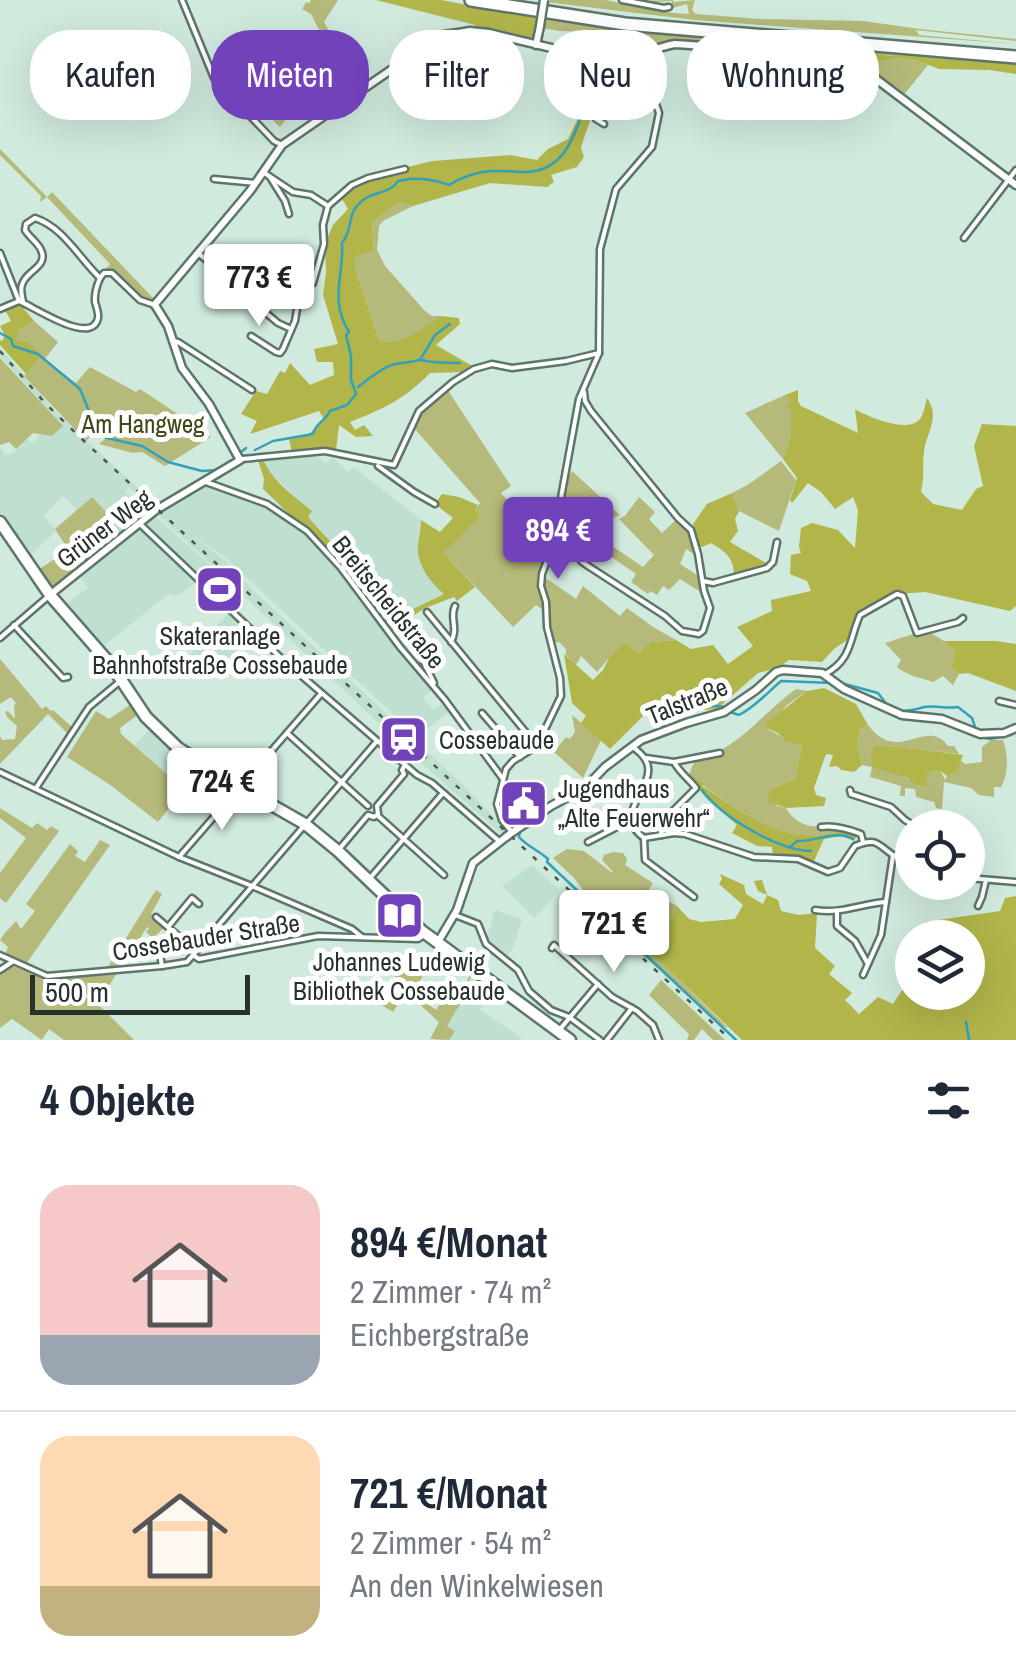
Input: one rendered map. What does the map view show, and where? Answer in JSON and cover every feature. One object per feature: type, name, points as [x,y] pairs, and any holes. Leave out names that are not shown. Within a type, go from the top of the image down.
[{"type":"highway","points":[[471,0],[652,27],[1016,54]]},
{"type":"highway","points":[[511,0],[666,21],[1016,54]]},
{"type":"main road","points":[[0,522],[50,595],[122,680],[146,717],[178,748],[305,824],[426,934],[570,1040]]},
{"type":"street","points":[[182,0],[216,81],[278,146]]},
{"type":"street","points":[[536,46],[544,0]]},
{"type":"street","points":[[622,0],[669,7]]},
{"type":"street","points":[[154,306],[267,174],[278,146],[432,40],[447,34],[474,32],[544,48]]},
{"type":"street","points":[[667,46],[838,55],[860,66],[1016,185]]},
{"type":"street","points":[[598,120],[604,124]]},
{"type":"street","points":[[507,836],[497,804],[503,779],[509,765],[538,746],[562,691],[541,582],[552,547],[580,399],[598,353],[600,249],[614,194],[652,147],[658,120]]},
{"type":"street","points":[[288,273],[304,283],[313,283],[324,244],[328,206],[352,185],[405,170]]},
{"type":"street","points":[[964,238],[1016,170]]},
{"type":"street","points":[[267,174],[293,192],[311,195],[328,206]]},
{"type":"street","points":[[267,174],[289,214]]},
{"type":"street","points":[[214,179],[256,183]]},
{"type":"street","points":[[285,201],[293,192]]},
{"type":"street","points":[[21,301],[22,283],[43,257],[25,230],[26,224],[35,218],[63,236],[100,278]]},
{"type":"street","points":[[0,253],[21,301],[57,320],[85,329],[96,324],[95,298],[104,272],[112,273],[140,300],[154,306],[168,326],[182,368],[205,398],[240,460],[325,451],[390,466],[396,464],[419,411],[474,369],[492,364],[512,368],[598,353]]},
{"type":"street","points":[[198,253],[278,324],[292,329]]},
{"type":"street","points":[[240,288],[253,270]]},
{"type":"street","points":[[251,336],[280,353],[292,329],[304,283]]},
{"type":"street","points":[[256,303],[272,286],[300,290]]},
{"type":"street","points":[[0,299],[2,308],[21,301]]},
{"type":"street","points":[[173,341],[252,390]]},
{"type":"street","points":[[556,523],[579,542],[585,564],[682,631],[703,631],[710,608],[691,530],[591,411],[584,392]]},
{"type":"street","name":"Grüner Weg","points":[[0,638],[140,523],[240,460]]},
{"type":"street","points":[[374,463],[435,504]]},
{"type":"street","name":"Breitscheidstraße","points":[[206,481],[266,504],[307,530],[341,568],[503,779]]},
{"type":"street","points":[[140,523],[282,659],[412,771],[507,836]]},
{"type":"street","points":[[702,582],[713,583],[767,568],[773,562],[777,542]]},
{"type":"street","points":[[824,674],[844,659],[860,615],[897,594],[908,604],[917,633],[963,618]]},
{"type":"street","points":[[451,642],[456,630],[452,617],[455,606]]},
{"type":"street","points":[[427,612],[538,746]]},
{"type":"street","points":[[14,625],[63,678],[68,677]]},
{"type":"street","name":"Breitscheidstraße","points":[[406,635],[418,650],[438,692]]},
{"type":"street","name":"Talstraße","points":[[438,942],[455,915],[473,863],[551,806],[586,787],[642,740],[732,708],[776,672],[795,669],[824,674],[895,714],[938,718],[978,734],[1014,729]]},
{"type":"street","points":[[35,790],[92,703],[122,680]]},
{"type":"street","points":[[179,857],[322,693]]},
{"type":"street","points":[[999,702],[1016,705]]},
{"type":"street","points":[[482,713],[520,757]]},
{"type":"street","points":[[287,733],[368,806]]},
{"type":"street","points":[[156,917],[194,953],[377,740]]},
{"type":"street","points":[[633,747],[645,759],[648,774],[636,799],[632,823],[644,838],[688,834],[760,858],[798,859],[828,872],[840,868],[855,846],[863,842],[882,844],[893,856],[881,935],[863,975]]},
{"type":"street","points":[[645,759],[674,762],[720,753]]},
{"type":"street","points":[[662,835],[672,812],[696,788],[674,762]]},
{"type":"street","points":[[404,774],[405,765]]},
{"type":"street","points":[[377,806],[404,774],[412,771]]},
{"type":"street","points":[[0,772],[179,857],[352,929],[362,937]]},
{"type":"street","points":[[850,790],[851,794],[895,811]]},
{"type":"street","points":[[368,881],[443,792]]},
{"type":"street","points":[[368,806],[377,806]]},
{"type":"street","points":[[368,806],[368,816]]},
{"type":"street","points":[[377,806],[377,815]]},
{"type":"street","points":[[338,851],[368,816],[377,815],[444,875]]},
{"type":"street","points":[[588,842],[632,823]]},
{"type":"street","points":[[821,828],[851,830],[860,834],[863,842]]},
{"type":"street","points":[[644,838],[644,860],[694,896]]},
{"type":"street","points":[[978,906],[986,880],[1016,882]]},
{"type":"street","points":[[183,890],[199,904]]},
{"type":"street","points":[[168,926],[192,898]]},
{"type":"street","points":[[815,910],[837,912],[886,902]]},
{"type":"street","points":[[837,912],[836,926],[855,941],[868,964]]},
{"type":"street","points":[[455,915],[478,924],[486,944],[518,970],[529,991],[600,1040]]},
{"type":"street","name":"Cossebauder Straße","points":[[0,955],[46,976],[162,966],[187,962],[194,953],[198,958],[318,936],[418,939],[426,934]]},
{"type":"street","points":[[150,944],[160,954],[162,966]]},
{"type":"street","points":[[552,948],[554,945],[653,1026],[658,1040]]},
{"type":"street","points":[[0,970],[12,962]]},
{"type":"street","points":[[558,1032],[598,984]]},
{"type":"street","points":[[608,1040],[632,1008]]},
{"type":"shaded area","points":[[376,0],[441,0],[539,18],[535,42],[524,40],[524,30],[475,30],[475,25]]},
{"type":"shaded area","points":[[879,54],[1016,64],[1016,74],[939,69],[896,58],[879,62]]},
{"type":"shaded area","points":[[577,120],[590,120],[581,147],[584,157],[577,167],[551,175],[554,182],[547,187],[490,183],[413,206],[400,202],[372,222],[374,251],[357,256],[355,268],[379,340],[404,338],[441,316],[459,318],[460,324],[436,345],[474,367],[464,372],[430,373],[393,402],[350,422],[355,430],[364,425],[373,436],[356,437],[339,425],[336,450],[292,452],[289,439],[316,428],[324,419],[319,411],[250,434],[257,421],[241,414],[256,391],[267,394],[280,371],[285,373],[290,363],[310,385],[334,375],[333,362],[317,362],[314,349],[338,344],[323,295],[325,243],[333,225],[348,209],[342,199],[351,188],[386,172],[433,161],[510,155],[537,160],[568,139]]},
{"type":"shaded area","points":[[20,304],[34,321],[19,330],[16,339],[31,343],[41,355],[26,374],[0,345],[5,336],[0,326],[11,321],[5,310]]},
{"type":"shaded area","points":[[0,348],[60,416],[162,510],[206,486],[273,510],[307,531],[341,568],[432,690],[423,698],[433,710],[442,704],[448,712],[418,737],[222,555],[194,536],[227,562],[508,832],[499,832],[409,752],[129,487],[125,491],[146,515],[136,524],[197,582],[177,596],[168,594],[100,649],[64,606],[88,587],[75,571],[82,535],[108,514],[92,497],[77,510],[63,496],[44,515],[56,531],[28,558],[0,517],[0,448],[5,455],[14,452],[26,439],[32,443],[42,433],[52,436],[63,426],[0,356]]},
{"type":"shaded area","points":[[798,390],[801,406],[858,433],[855,409],[886,422],[912,424],[922,416],[927,398],[933,418],[924,452],[921,492],[933,504],[962,510],[976,489],[983,486],[974,446],[982,424],[1016,426],[1016,606],[1010,611],[925,592],[897,594],[860,615],[853,636],[822,662],[789,660],[778,668],[758,673],[717,709],[705,710],[690,695],[659,700],[610,749],[581,723],[586,716],[572,703],[564,654],[593,680],[625,643],[639,654],[650,642],[676,640],[691,649],[713,645],[728,664],[753,646],[737,627],[772,611],[771,600],[811,591],[807,581],[790,574],[791,555],[801,553],[801,528],[812,523],[838,530],[855,548],[858,510],[853,497],[835,509],[808,483],[792,503],[790,500],[797,478],[783,459],[791,435],[791,411],[786,407],[792,401],[785,395]]},
{"type":"shaded area","points":[[308,451],[326,463],[332,457],[348,472],[354,467],[421,520],[417,545],[438,589],[445,594],[401,615],[370,597],[348,562],[307,517],[311,512],[274,477],[262,456]]},
{"type":"shaded area","points":[[262,456],[276,480],[312,511],[308,517],[374,598],[401,615],[444,594],[421,565],[421,520],[440,532],[453,518],[435,504],[442,494],[478,505],[475,510],[480,516],[444,553],[475,587],[457,601],[454,597],[425,608],[388,632],[341,568],[263,489],[257,457]]},
{"type":"shaded area","points":[[732,493],[739,511],[735,519],[738,531],[730,542],[766,563],[766,567],[734,576],[733,565],[725,553],[711,543],[698,546],[693,524],[707,504]]},
{"type":"shaded area","points":[[155,516],[219,576],[208,584],[168,548],[144,525]]},
{"type":"shaded area","points":[[230,612],[258,639],[248,650],[242,645],[210,680],[186,659]]},
{"type":"shaded area","points":[[944,641],[1016,644],[1016,691],[968,673],[959,674],[951,668],[956,651]]},
{"type":"shaded area","points":[[824,688],[856,704],[868,725],[860,729],[857,741],[862,765],[854,772],[829,767],[833,755],[826,754],[814,788],[816,795],[826,798],[824,806],[786,808],[767,801],[771,789],[795,779],[802,745],[787,742],[766,728],[768,722],[807,691]]},
{"type":"shaded area","points":[[152,727],[163,741],[201,766],[184,789],[134,745]]},
{"type":"shaded area","points":[[874,746],[963,755],[956,773],[947,776],[941,771],[928,772],[925,788],[872,767]]},
{"type":"shaded area","points":[[691,775],[733,807],[781,831],[816,835],[835,832],[835,826],[851,830],[856,837],[854,841],[841,836],[824,839],[814,861],[773,857],[772,847],[757,846],[732,833],[737,825],[707,799],[688,777]]},
{"type":"shaded area","points":[[532,865],[560,890],[534,918],[502,886]]},
{"type":"shaded area","points":[[720,874],[744,885],[746,894],[763,904],[767,895],[778,900],[781,911],[817,913],[815,948],[835,966],[829,974],[852,993],[845,1000],[859,1014],[878,997],[893,1004],[895,1001],[895,1010],[985,1010],[985,920],[939,920],[1000,911],[1005,898],[1016,896],[1016,1040],[742,1040],[618,921],[671,921],[676,905],[689,919],[701,922],[735,919],[743,905],[719,884]]},
{"type":"shaded area","points":[[762,880],[767,895],[758,891],[754,881]]},
{"type":"shaded area","points":[[495,910],[522,919],[506,957],[486,940]]},
{"type":"shaded area","points":[[472,976],[482,982],[472,997],[483,1004],[480,1010],[520,1040],[449,1040],[454,1032],[446,1026]]},
{"type":"green space","points":[[184,0],[186,0],[211,64]]},
{"type":"green space","points":[[338,0],[324,22],[328,30],[319,30],[311,14],[302,9],[309,3]]},
{"type":"green space","points":[[605,0],[689,14],[687,4],[672,8],[672,1],[632,1],[695,0],[692,10],[696,14],[863,21],[1016,41],[916,30],[919,35],[1016,44],[879,34],[879,30],[695,20],[545,2]]},
{"type":"green space","points":[[543,17],[644,30],[554,30],[542,28]]},
{"type":"green space","points":[[476,27],[475,30],[441,30],[444,29]]},
{"type":"green space","points":[[667,33],[687,35],[687,42],[667,45]]},
{"type":"green space","points":[[879,50],[1016,64],[895,55],[879,55]]},
{"type":"green space","points":[[896,58],[928,65],[902,97],[879,79],[879,62]]},
{"type":"green space","points":[[0,149],[47,197],[40,202],[41,196],[0,155]]},
{"type":"green space","points":[[52,192],[153,298],[181,271],[154,303],[147,301],[117,276],[104,271],[110,264],[47,197]]},
{"type":"green space","points":[[400,202],[413,206],[383,221],[377,250],[385,266],[425,311],[441,316],[412,335],[387,341],[379,340],[355,268],[357,256],[374,251],[372,222]]},
{"type":"green space","name":"Am Hangweg","points":[[34,321],[58,342],[44,360],[76,383],[90,367],[136,392],[139,389],[148,394],[211,437],[165,466],[142,452],[99,444],[105,439],[96,431],[86,441],[24,376],[41,355],[31,343],[16,336]]},
{"type":"green space","points":[[0,358],[63,426],[52,436],[33,433],[16,449],[9,442],[0,445]]},
{"type":"green space","points":[[447,389],[511,486],[501,493],[550,549],[540,579],[545,611],[536,605],[513,627],[444,553],[479,516],[475,510],[480,503],[413,427],[420,412]]},
{"type":"green space","points":[[785,395],[793,401],[791,435],[783,459],[745,413]]},
{"type":"green space","points":[[781,461],[796,480],[779,531],[739,511],[732,493]]},
{"type":"green space","points":[[572,471],[620,515],[578,539],[557,522]]},
{"type":"green space","points":[[92,497],[109,515],[83,534],[97,554],[54,588],[50,587],[38,570],[63,548],[68,549],[55,529]]},
{"type":"green space","points":[[639,497],[655,512],[649,519],[662,533],[677,519],[690,531],[697,556],[686,549],[680,564],[700,577],[699,591],[680,579],[669,590],[663,586],[657,595],[650,591],[648,594],[631,582],[636,574],[588,541],[593,533],[643,567],[654,555],[619,519]]},
{"type":"green space","points":[[543,576],[576,599],[583,586],[620,616],[627,608],[676,640],[650,642],[640,654],[609,658],[597,672],[581,656],[576,665],[559,642],[552,643]]},
{"type":"green space","points":[[929,632],[956,651],[951,668],[959,674],[953,685],[943,676],[933,682],[901,670],[897,667],[901,660],[885,643]]},
{"type":"green space","points":[[0,659],[42,709],[46,706],[53,710],[73,728],[69,735],[48,714],[0,764],[0,736],[2,740],[15,739],[17,726],[5,712],[15,719],[16,703],[9,698],[0,704]]},
{"type":"green space","points":[[796,689],[807,691],[787,705],[767,729],[802,745],[795,779],[771,789],[777,806],[786,808],[801,823],[835,826],[836,832],[798,835],[781,831],[749,816],[688,777],[695,760],[719,753]]},
{"type":"green space","points":[[133,703],[136,716],[120,728],[121,734],[184,789],[158,822],[67,757],[96,711],[109,719]]},
{"type":"green space","points":[[572,715],[601,740],[583,778],[554,752],[575,732]]},
{"type":"green space","points":[[868,725],[890,741],[931,736],[954,746],[959,754],[874,747],[898,774],[924,788],[928,772],[941,771],[945,780],[956,773],[960,760],[965,764],[982,762],[982,747],[991,740],[1003,740],[1007,764],[1004,782],[1001,787],[994,787],[994,797],[944,782],[942,809],[936,808],[934,802],[916,797],[915,789],[905,788],[905,796],[900,796],[901,786],[870,777],[872,767],[862,765],[857,741],[860,729]]},
{"type":"green space","points":[[0,808],[32,828],[37,823],[47,830],[51,826],[59,831],[6,903],[0,898],[0,873],[26,838],[0,818]]},
{"type":"green space","points":[[100,840],[110,845],[25,965],[5,955],[8,947],[0,940],[16,921],[21,929],[35,911],[26,904],[70,844],[78,851],[75,856],[85,862]]},
{"type":"green space","points":[[567,849],[584,851],[611,872],[602,860],[604,855],[623,853],[625,865],[653,883],[647,893],[676,905],[671,921],[620,922],[728,1028],[718,1024],[581,898],[589,898],[553,858]]},
{"type":"green space","points":[[156,890],[162,894],[151,914],[165,927],[153,938],[146,932],[147,927],[121,969],[106,970]]},
{"type":"green space","points":[[402,964],[425,971],[420,981],[431,988],[423,1001],[436,1010],[445,996],[453,1001],[472,973],[480,979],[472,976],[467,984],[447,1026],[455,1031],[449,1040],[430,1039],[439,1022],[406,992],[393,1012],[380,1004]]},
{"type":"green space","points":[[12,966],[69,993],[77,991],[55,978],[117,973],[99,1002],[78,992],[102,1008],[134,1040],[64,1040],[49,1029],[42,1040],[12,1019],[0,1028],[0,973]]},
{"type":"green space","points":[[661,980],[725,1040],[713,1040],[702,1029],[694,1040],[687,1040],[689,1034],[649,995]]},
{"type":"waterway","points":[[255,450],[273,441],[313,434],[330,411],[347,405],[356,394],[339,288],[342,243],[360,202],[401,180],[450,185],[483,172],[545,168],[562,155],[580,120]]},
{"type":"waterway","points":[[358,387],[391,365],[420,360],[435,335],[450,324]]},
{"type":"waterway","points":[[0,333],[11,339],[13,346],[38,354],[80,389],[98,433],[142,446],[168,462],[202,471],[217,470]]},
{"type":"waterway","points":[[422,360],[460,363]]},
{"type":"waterway","points":[[241,452],[246,448]]},
{"type":"waterway","points":[[646,735],[669,724],[677,706],[727,707],[739,715],[781,681],[832,683]]},
{"type":"waterway","points":[[841,683],[878,693],[888,706]]},
{"type":"waterway","points":[[899,711],[958,707],[972,718],[976,730]]},
{"type":"waterway","points":[[981,737],[1011,735],[1016,725]]},
{"type":"waterway","points":[[702,790],[751,830],[782,845],[811,851]]},
{"type":"waterway","points":[[545,814],[520,831],[519,837],[548,859],[736,1040]]},
{"type":"waterway","points":[[790,847],[797,841],[833,836],[853,839]]},
{"type":"waterway","points":[[966,1022],[969,1040]]},
{"type":"railway","points":[[0,351],[85,442],[731,1040]]},
{"type":"place","name":"Skateranlage Bahnhofstraße Cossebaude","points":[[220,590]]},
{"type":"place","name":"Cossebaude","points":[[404,740]]},
{"type":"place","name":"Jugendhaus „Alte Feuerwehr“","points":[[523,803]]},
{"type":"place","name":"Johannes Ludewig Bibliothek Cossebaude","points":[[399,916]]}]
